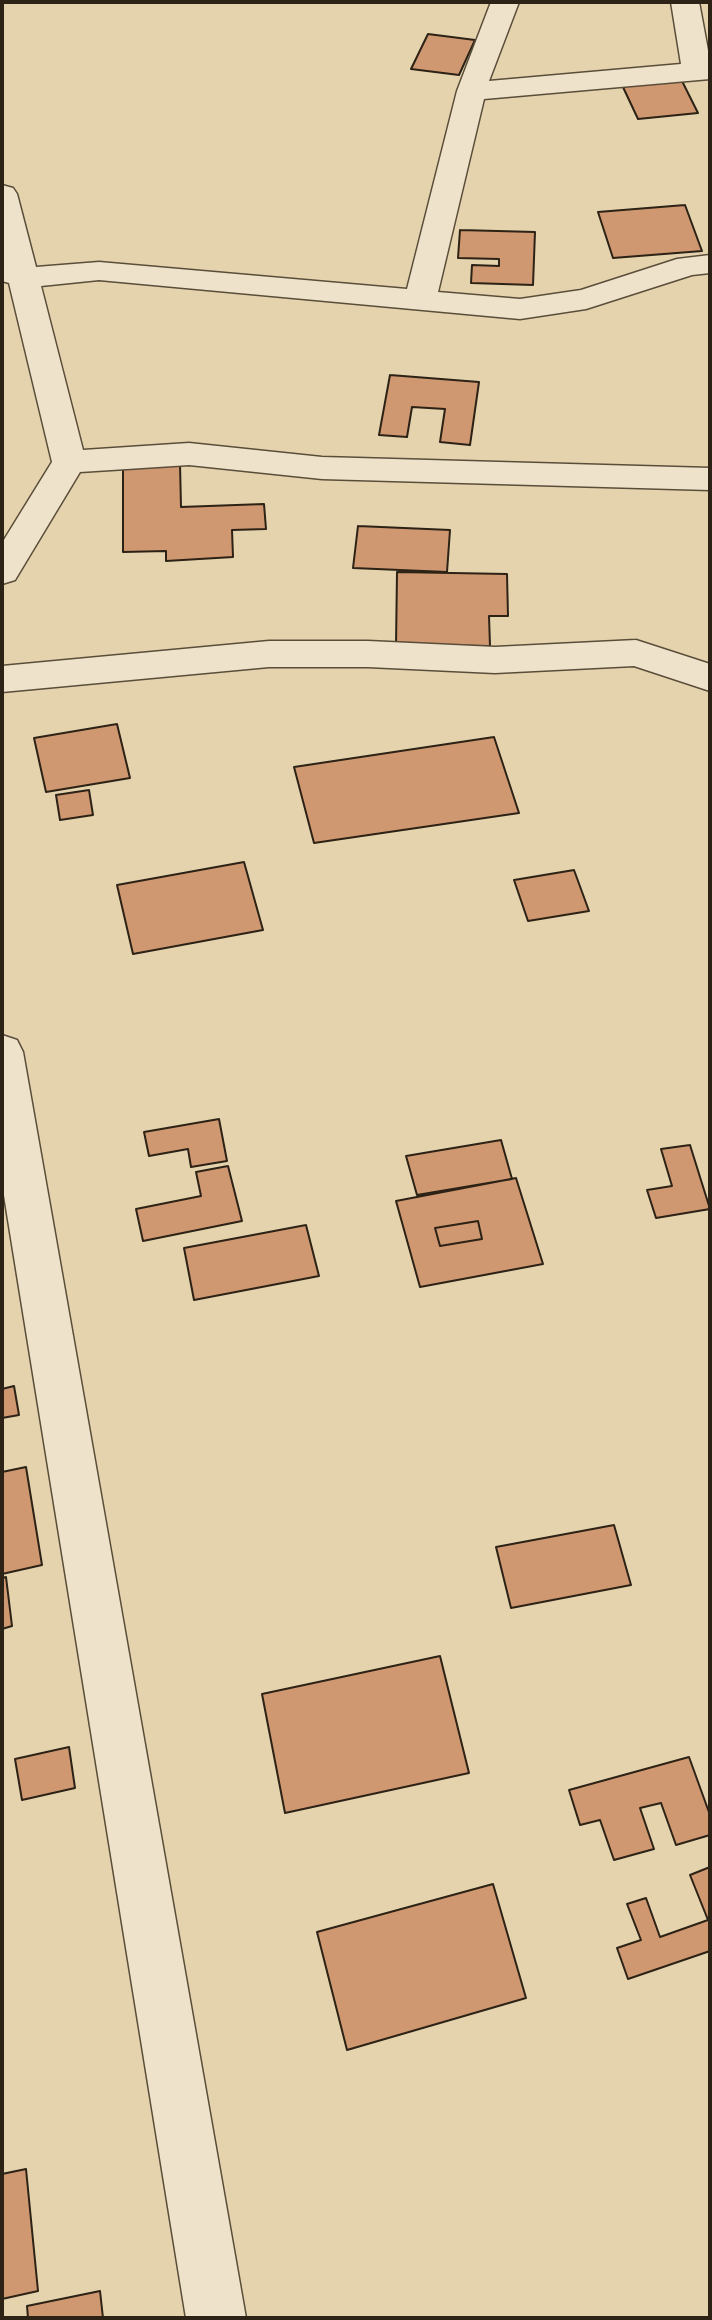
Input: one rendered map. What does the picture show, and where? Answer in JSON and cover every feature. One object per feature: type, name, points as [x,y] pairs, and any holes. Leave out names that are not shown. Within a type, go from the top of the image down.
[{"type":"street","points":[[420,301],[471,91],[505,2]]},
{"type":"street","points":[[471,91],[703,70],[685,2]]},
{"type":"street","points":[[2,194],[13,274],[69,462],[2,572]]},
{"type":"street","points":[[13,274],[99,271],[520,309],[586,299],[688,266],[710,264]]},
{"type":"street","points":[[69,462],[189,454],[322,468],[710,479]]},
{"type":"street","points":[[2,679],[269,654],[368,654],[495,660],[636,653],[710,678]]},
{"type":"street","points":[[5,1081],[216,2318]]},
{"type":"building","points":[[428,34],[475,40],[459,75],[411,69]]},
{"type":"building","points":[[681,79],[698,113],[638,119],[622,85]]},
{"type":"building","points":[[685,205],[702,251],[613,258],[598,212]]},
{"type":"building","points":[[460,230],[535,232],[533,285],[471,283],[472,265],[499,266],[499,259],[458,258]]},
{"type":"building","points":[[390,375],[479,382],[470,445],[440,442],[445,409],[412,407],[407,437],[379,435]]},
{"type":"building","points":[[180,464],[181,507],[264,504],[266,529],[232,530],[233,557],[166,561],[166,551],[123,552],[123,467]]},
{"type":"building","points":[[358,526],[450,530],[447,572],[353,568]]},
{"type":"building","points":[[397,572],[507,574],[508,616],[489,616],[490,646],[396,645]]},
{"type":"building","points":[[117,724],[130,778],[46,792],[34,738]]},
{"type":"building","points":[[494,737],[519,813],[314,843],[294,767]]},
{"type":"building","points":[[89,790],[93,815],[60,820],[56,795]]},
{"type":"building","points":[[244,862],[263,930],[133,954],[117,885]]},
{"type":"building","points":[[574,870],[589,911],[528,921],[514,880]]},
{"type":"building","points":[[219,1119],[227,1161],[191,1167],[188,1149],[149,1156],[144,1132]]},
{"type":"building","points":[[501,1140],[512,1179],[417,1195],[406,1156]]},
{"type":"building","points":[[690,1145],[710,1209],[656,1218],[647,1190],[672,1186],[661,1149]]},
{"type":"building","points":[[228,1166],[242,1221],[143,1241],[136,1209],[201,1196],[196,1172]]},
{"type":"building","points":[[516,1178],[543,1264],[420,1287],[396,1201]],"holes":[[[478,1221],[482,1239],[440,1246],[435,1228]]]},
{"type":"building","points":[[478,1221],[482,1239],[440,1246],[435,1228]]},
{"type":"building","points":[[306,1225],[319,1276],[194,1300],[184,1248]]},
{"type":"building","points":[[14,1386],[19,1415],[2,1418],[2,1389]]},
{"type":"building","points":[[26,1467],[42,1565],[2,1574],[2,1472]]},
{"type":"building","points":[[614,1525],[631,1585],[511,1608],[496,1547]]},
{"type":"building","points":[[6,1577],[12,1626],[2,1629],[2,1578]]},
{"type":"building","points":[[440,1656],[469,1773],[285,1813],[262,1694]]},
{"type":"building","points":[[69,1747],[75,1788],[22,1800],[15,1759]]},
{"type":"building","points":[[689,1757],[710,1815],[710,1835],[676,1845],[661,1803],[640,1808],[654,1849],[614,1860],[600,1820],[580,1825],[569,1790]]},
{"type":"building","points":[[710,1867],[710,1951],[628,1979],[617,1948],[641,1940],[627,1904],[646,1898],[660,1937],[708,1920],[690,1875]]},
{"type":"building","points":[[493,1884],[526,1998],[347,2050],[317,1932]]},
{"type":"building","points":[[26,2169],[38,2291],[2,2299],[2,2174]]},
{"type":"building","points":[[100,2291],[103,2318],[28,2318],[27,2306]]}]
